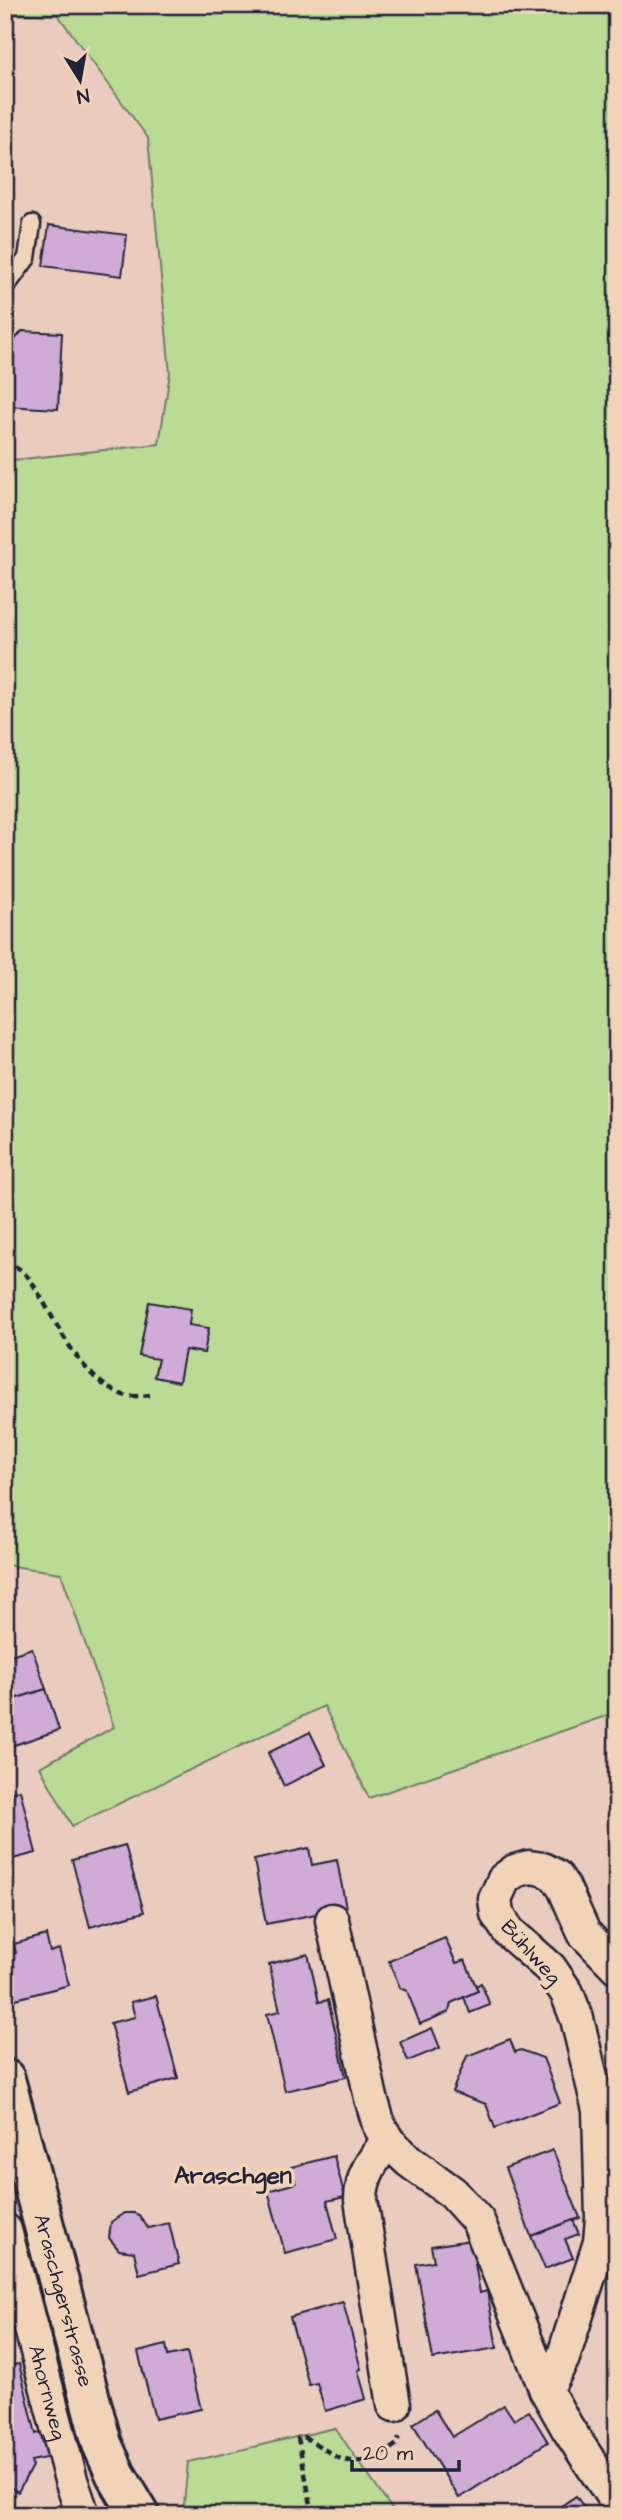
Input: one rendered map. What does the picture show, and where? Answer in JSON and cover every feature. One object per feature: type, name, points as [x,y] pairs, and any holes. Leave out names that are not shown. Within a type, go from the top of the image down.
[{"type":"street","name":"Bühlweg","points":[[546,2390],[563,2358],[600,2242],[602,2218],[599,2110],[577,2019],[567,1993],[550,1968],[509,1932],[497,1914],[495,1899],[504,1880],[515,1871],[529,1867],[543,1869],[556,1876],[565,1888],[584,1933],[617,1967]]},
{"type":"street","points":[[331,1920],[379,2125],[388,2141],[409,2161],[464,2203],[478,2221],[546,2390],[568,2429],[617,2503]]},
{"type":"street","name":"Araschgerstrasse","points":[[5,2078],[94,2418],[116,2475],[140,2515]]},
{"type":"street","points":[[388,2141],[373,2159],[364,2178],[361,2200],[394,2405]]},
{"type":"street","name":"Ahornweg","points":[[5,2230],[71,2480],[83,2515]]},
{"type":"lane","points":[[5,288],[27,258],[32,224]]},
{"type":"path","points":[[5,1259],[29,1278],[92,1376],[119,1395],[150,1395]]},
{"type":"path","points":[[313,2515],[298,2438],[304,2437],[348,2461],[374,2457],[397,2444],[399,2433],[394,2405]]},
{"type":"green space","points":[[5,5],[617,5],[617,1712],[369,1798],[324,1706],[72,1826],[40,1767],[114,1727],[61,1573],[5,1565],[5,461],[159,444],[170,373],[148,138],[58,15],[5,13]]},
{"type":"green space","points":[[335,2428],[396,2515],[183,2515],[188,2462]]},
{"type":"building","points":[[49,225],[127,235],[122,276],[43,266]]},
{"type":"building","points":[[22,331],[62,333],[58,409],[5,406],[5,342],[13,342]]},
{"type":"building","points":[[149,1302],[191,1309],[189,1325],[209,1328],[204,1353],[185,1350],[179,1382],[154,1377],[158,1359],[139,1356]]},
{"type":"building","points":[[32,1648],[46,1689],[5,1702],[5,1657]]},
{"type":"building","points":[[46,1689],[59,1730],[5,1748],[5,1702]]},
{"type":"building","points":[[310,1732],[326,1765],[284,1786],[268,1753]]},
{"type":"building","points":[[20,1790],[36,1853],[5,1861],[5,1794]]},
{"type":"building","points":[[125,1845],[144,1912],[90,1927],[72,1860]]},
{"type":"building","points":[[309,1848],[312,1865],[337,1860],[346,1908],[266,1924],[254,1860]]},
{"type":"building","points":[[46,1935],[50,1952],[59,1949],[69,1985],[12,2000],[5,1973],[5,1956],[16,1953],[14,1944]]},
{"type":"building","points":[[445,1938],[456,1963],[465,1960],[478,1991],[451,2003],[449,2012],[420,2024],[407,1991],[400,1988],[389,1961]]},
{"type":"building","points":[[308,1954],[319,2002],[328,2000],[346,2077],[285,2091],[267,2014],[280,2011],[269,1964]]},
{"type":"building","points":[[481,1983],[490,2005],[470,2013],[464,1997],[478,1991],[476,1986]]},
{"type":"building","points":[[156,1996],[178,2078],[129,2092],[110,2023],[135,2017],[131,2002]]},
{"type":"building","points":[[432,2028],[440,2048],[408,2061],[400,2042]]},
{"type":"building","points":[[510,2039],[515,2052],[521,2050],[543,2058],[560,2103],[495,2128],[486,2104],[452,2092],[467,2056]]},
{"type":"building","points":[[553,2150],[580,2218],[531,2236],[505,2168]]},
{"type":"building","points":[[334,2156],[345,2197],[327,2201],[337,2239],[285,2253],[268,2191],[296,2183],[291,2167]]},
{"type":"building","points":[[124,2213],[139,2215],[148,2228],[169,2223],[179,2264],[139,2274],[134,2252],[119,2250],[109,2238],[111,2222]]},
{"type":"building","points":[[573,2220],[579,2234],[565,2239],[573,2258],[545,2269],[531,2236]]},
{"type":"building","points":[[471,2240],[480,2293],[487,2291],[497,2348],[433,2359],[416,2264],[434,2261],[431,2246]]},
{"type":"building","points":[[343,2302],[366,2399],[325,2411],[317,2383],[309,2385],[290,2317]]},
{"type":"building","points":[[166,2345],[168,2356],[187,2352],[201,2409],[155,2419],[138,2352]]},
{"type":"building","points":[[19,2364],[36,2434],[44,2431],[50,2457],[31,2461],[32,2466],[18,2492],[5,2485],[5,2367]]},
{"type":"building","points":[[504,2405],[514,2420],[529,2411],[548,2442],[459,2498],[413,2424],[435,2410],[452,2437]]},
{"type":"building","points":[[576,2496],[589,2515],[548,2515]]},
{"type":"district","name":"Araschgen","points":[[233,2176]]}]
